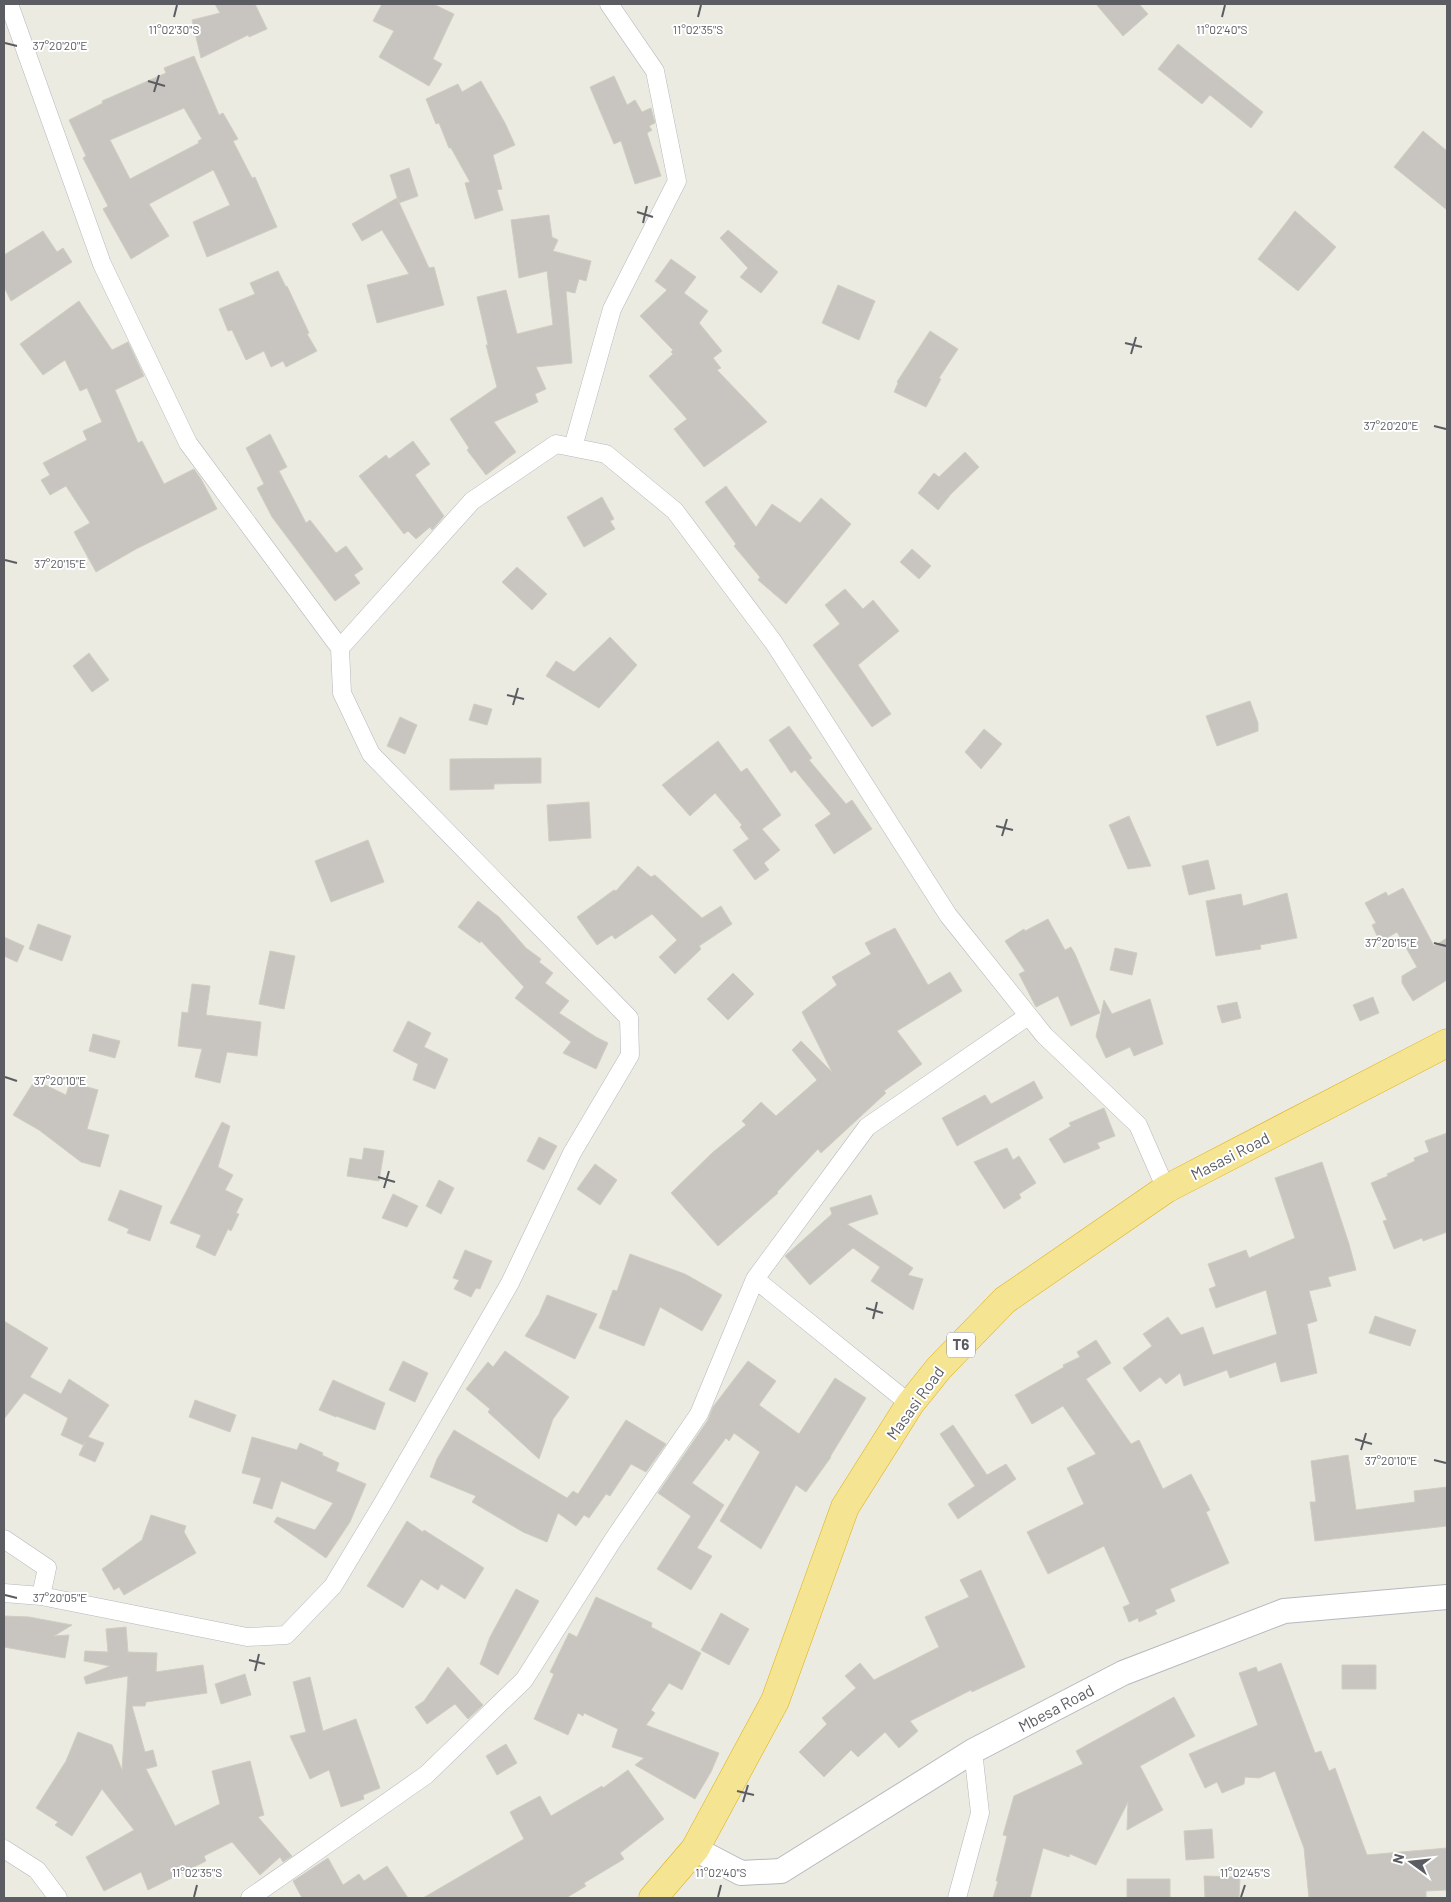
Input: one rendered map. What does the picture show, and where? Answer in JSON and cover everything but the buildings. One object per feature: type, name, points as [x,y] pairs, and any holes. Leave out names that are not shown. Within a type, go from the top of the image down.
[{"type":"highway","name":"Masasi Road","points":[[695,1849],[775,1701],[845,1507],[910,1404],[939,1368],[1005,1300],[1166,1188],[1447,1043]]},
{"type":"highway","name":"T6","points":[[653,1898],[695,1849]]},
{"type":"main road","name":"Mbesa Road","points":[[695,1849],[741,1873],[781,1870],[973,1751],[1123,1673],[1284,1611],[1447,1597]]},
{"type":"street","points":[[4,1593],[41,1596],[247,1637],[286,1635],[333,1586],[384,1503],[510,1283],[572,1153],[630,1055],[629,1018],[370,754],[342,693],[340,648],[188,443],[102,264],[9,4]]},
{"type":"street","points":[[573,447],[612,309],[677,181],[655,71],[609,4]]},
{"type":"street","points":[[340,648],[472,501],[556,444],[606,454],[675,511],[774,643],[948,915],[1044,1036],[1138,1125],[1166,1188]]},
{"type":"street","points":[[250,1898],[426,1774],[524,1680],[613,1540],[698,1414],[755,1279],[867,1126],[1028,1016]]},
{"type":"street","points":[[755,1279],[910,1404]]},
{"type":"street","points":[[4,1538],[46,1568],[41,1596]]},
{"type":"street","points":[[957,1898],[980,1813],[973,1751]]},
{"type":"street","points":[[4,1849],[38,1870],[58,1898]]}]
